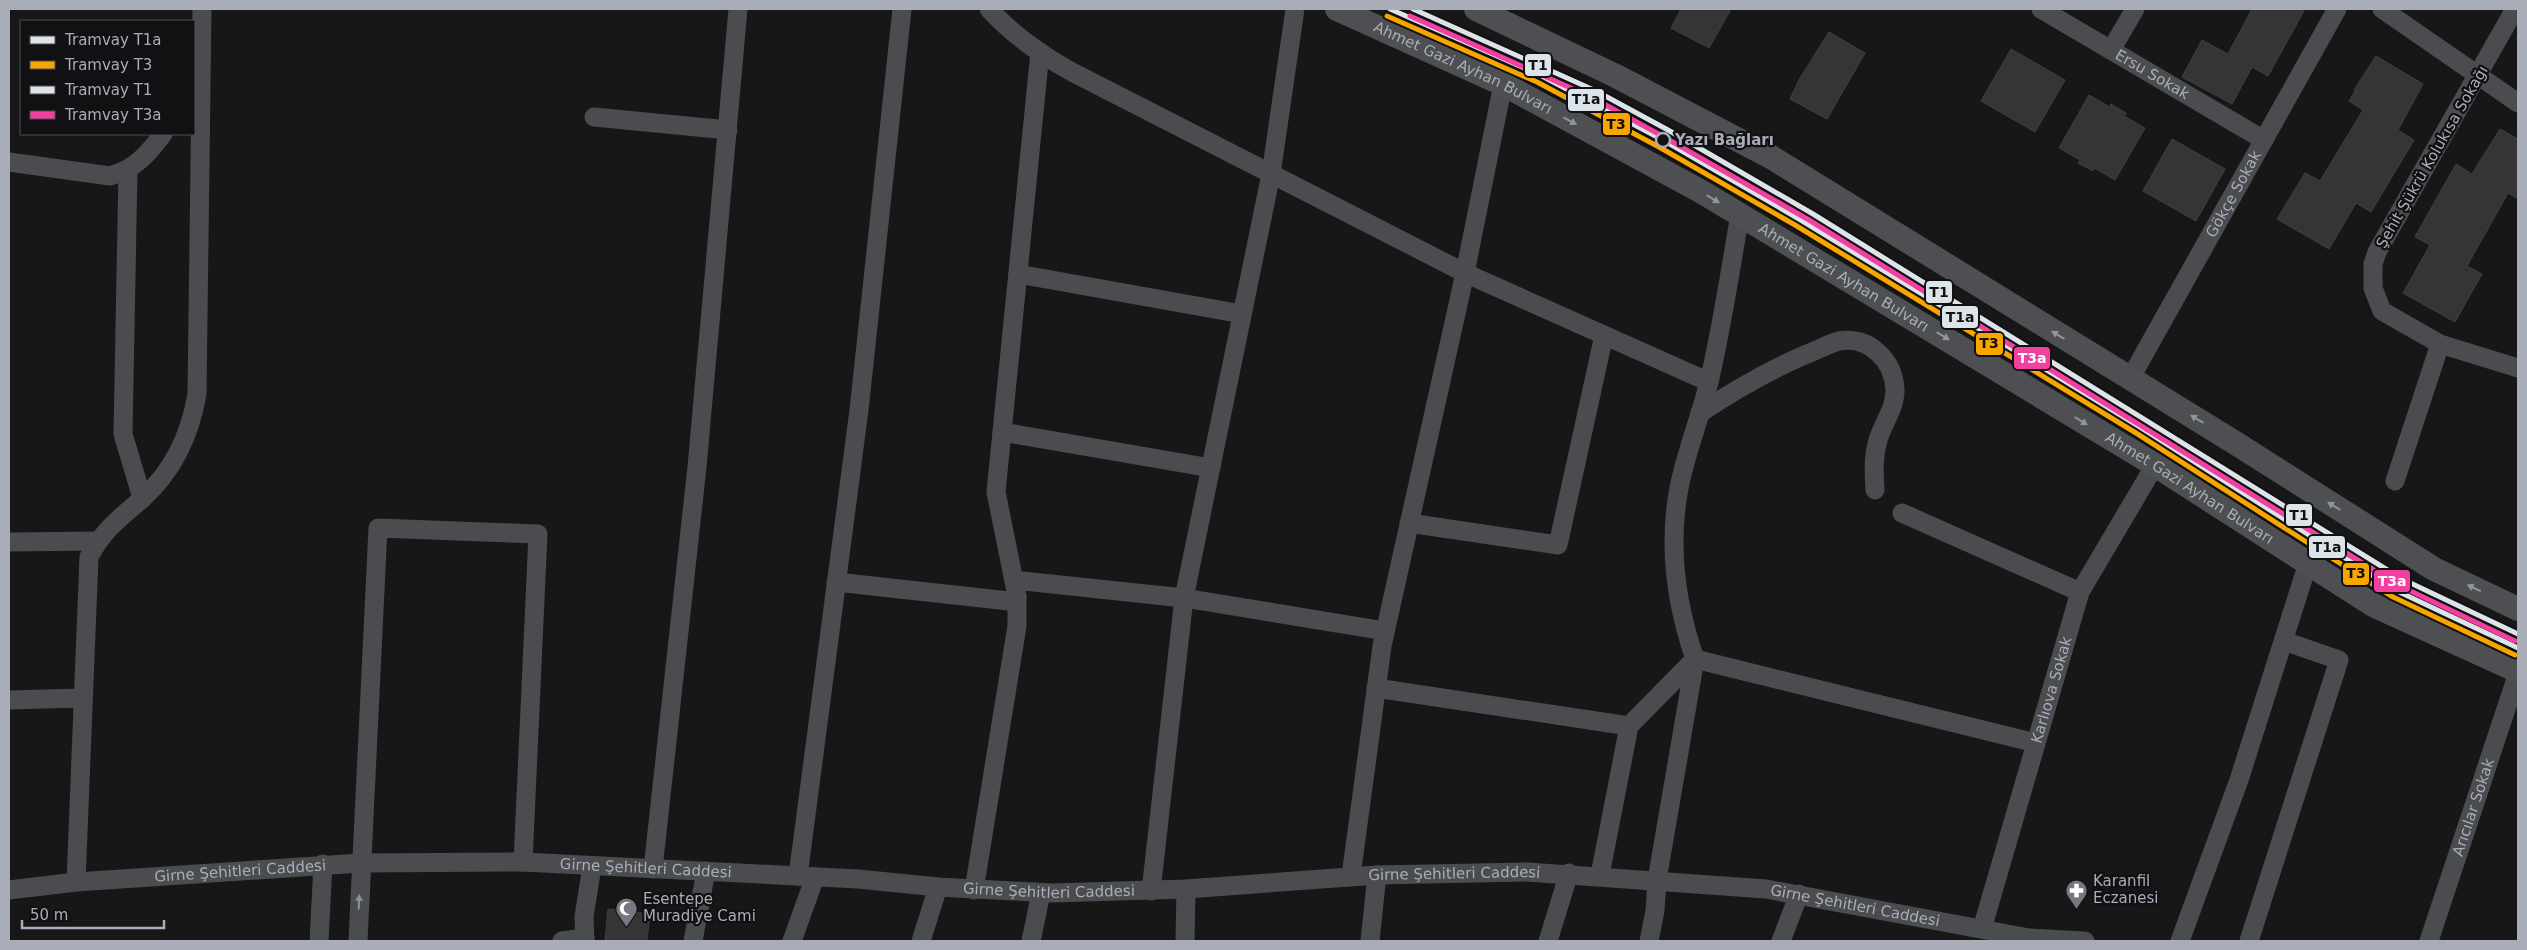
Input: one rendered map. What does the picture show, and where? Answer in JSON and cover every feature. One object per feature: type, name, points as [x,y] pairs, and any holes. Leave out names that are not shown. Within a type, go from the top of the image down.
[{"type":"main road","name":"Ahmet Gazi Ayhan Bulvarı","points":[[1338,9],[1503,84],[1740,215],[2155,466],[2373,605],[2518,672]]},
{"type":"main road","points":[[1476,9],[1616,76],[1771,157],[2434,569],[2518,609]]},
{"type":"street","points":[[76,882],[89,557],[109,526],[162,478],[182,448],[192,421],[197,394],[197,85],[202,9]]},
{"type":"street","points":[[653,869],[697,467],[738,9]]},
{"type":"street","points":[[792,941],[806,876],[836,582],[859,410],[902,9]]},
{"type":"street","points":[[990,9],[1015,34],[1072,72],[1465,273],[1709,382]]},
{"type":"street","points":[[1151,891],[1184,598],[1271,174],[1295,9]]},
{"type":"street","name":"Ersu Sokak","points":[[2040,9],[2264,140]]},
{"type":"street","points":[[2111,50],[2134,9]]},
{"type":"street","name":"Gökçe Sokak","points":[[2130,379],[2337,9]]},
{"type":"street","points":[[2382,9],[2518,103]]},
{"type":"street","name":"Şehit Şükrü Kolukısa Sokağı","points":[[2516,9],[2377,252],[2373,264],[2373,288],[2382,310],[2440,344],[2518,368]]},
{"type":"street","points":[[974,890],[1017,626],[1016,588],[996,492],[1040,52]]},
{"type":"street","points":[[1352,876],[1385,631],[1465,273],[1503,84]]},
{"type":"street","points":[[594,117],[728,130]]},
{"type":"street","points":[[9,162],[110,176],[128,170],[147,155],[162,135]]},
{"type":"street","points":[[128,170],[124,434],[142,498]]},
{"type":"street","points":[[1649,941],[1656,911],[1657,880],[1695,659],[1680,609],[1676,585],[1674,536],[1679,487],[1709,382],[1740,215]]},
{"type":"street","points":[[1018,274],[1242,314]]},
{"type":"street","points":[[1410,523],[1558,545],[1604,335]]},
{"type":"street","points":[[1700,413],[1768,372],[1832,344],[1850,341],[1868,345],[1887,363],[1894,381],[1895,392],[1892,409],[1878,439],[1874,456],[1875,490]]},
{"type":"street","points":[[2395,481],[2440,344]]},
{"type":"street","points":[[1002,432],[1211,468]]},
{"type":"street","name":"Karlıova Sokak","points":[[1982,929],[2080,592],[2155,466]]},
{"type":"street","points":[[1902,513],[2080,592]]},
{"type":"street","points":[[358,941],[378,528],[538,534],[523,862]]},
{"type":"street","points":[[9,542],[98,541]]},
{"type":"street","points":[[2180,941],[2240,780],[2308,564]]},
{"type":"street","points":[[836,582],[1009,601],[1016,588]]},
{"type":"street","points":[[1016,588],[1184,598],[1385,631]]},
{"type":"street","points":[[2249,941],[2339,660],[2284,641]]},
{"type":"street","points":[[1600,875],[1629,726],[1695,659]]},
{"type":"street","points":[[1695,659],[2036,743]]},
{"type":"street","name":"Arıcılar Sokak","points":[[2429,941],[2518,672]]},
{"type":"street","points":[[1376,688],[1629,726]]},
{"type":"street","points":[[9,700],[83,698]]},
{"type":"street","name":"Girne Şehitleri Caddesi","points":[[13,891],[76,882],[323,864],[361,863],[523,862],[806,876],[974,890],[1041,893],[1151,891],[1377,875],[1484,871],[1569,873],[1766,888],[2028,939],[2085,941]]},
{"type":"street","points":[[319,941],[323,864]]},
{"type":"street","points":[[562,941],[585,940],[586,899],[592,866]]},
{"type":"street","points":[[693,941],[706,871]]},
{"type":"street","points":[[1548,941],[1569,873]]},
{"type":"street","points":[[1370,941],[1377,875]]},
{"type":"street","points":[[921,941],[938,887]]},
{"type":"street","points":[[1185,941],[1186,889]]},
{"type":"street","points":[[1032,941],[1041,893]]},
{"type":"street","points":[[1781,941],[1799,894]]},
{"type":"building","points":[[1681,9],[1731,9],[1709,48],[1671,28]]},
{"type":"building","points":[[2252,9],[2305,9],[2268,76],[2252,67],[2232,104],[2182,77],[2202,40],[2228,54]]},
{"type":"building","points":[[1829,32],[1865,53],[1827,119],[1790,99],[1800,78]]},
{"type":"building","points":[[2011,49],[2065,80],[2035,132],[1981,101]]},
{"type":"building","points":[[2376,56],[2423,84],[2398,130],[2414,140],[2371,212],[2356,203],[2329,249],[2277,219],[2305,173],[2320,181],[2363,110],[2349,101]]},
{"type":"building","points":[[2089,95],[2110,107],[2111,104],[2126,113],[2124,116],[2145,128],[2115,180],[2094,168],[2093,171],[2078,163],[2080,160],[2059,148]]},
{"type":"building","points":[[2500,129],[2518,139],[2518,199],[2508,193],[2467,266],[2482,274],[2455,322],[2403,293],[2430,245],[2415,237],[2456,164],[2472,174]]},
{"type":"building","points":[[2172,139],[2225,169],[2196,221],[2143,191]]},
{"type":"building","name":"Esentepe Muradiye Cami","points":[[608,909],[650,914],[647,941],[605,941]]},
{"type":"tram line","name":"T1a","points":[[1390,9],[1540,75],[1663,140],[1799,219],[2140,427],[2395,590],[2518,648]]},
{"type":"tram line","name":"T1","points":[[1413,9],[1596,91],[1668,130],[1813,214],[2402,579],[2518,634]]},
{"type":"tram line","name":"T3","points":[[1387,16],[1537,82],[1659,147],[1795,225],[2136,433],[2391,596],[2515,655]]},
{"type":"tram line","name":"T3a","points":[[1410,16],[1593,98],[1664,137],[1809,220],[2398,585],[2515,641]]},
{"type":"place","name":"Yazı Bağları","points":[[1663,140]]},
{"type":"place","name":"Karanfil Eczanesi","points":[[2077,909]]},
{"type":"place","name":"Esentepe Muradiye Cami","points":[[627,927]]}]
